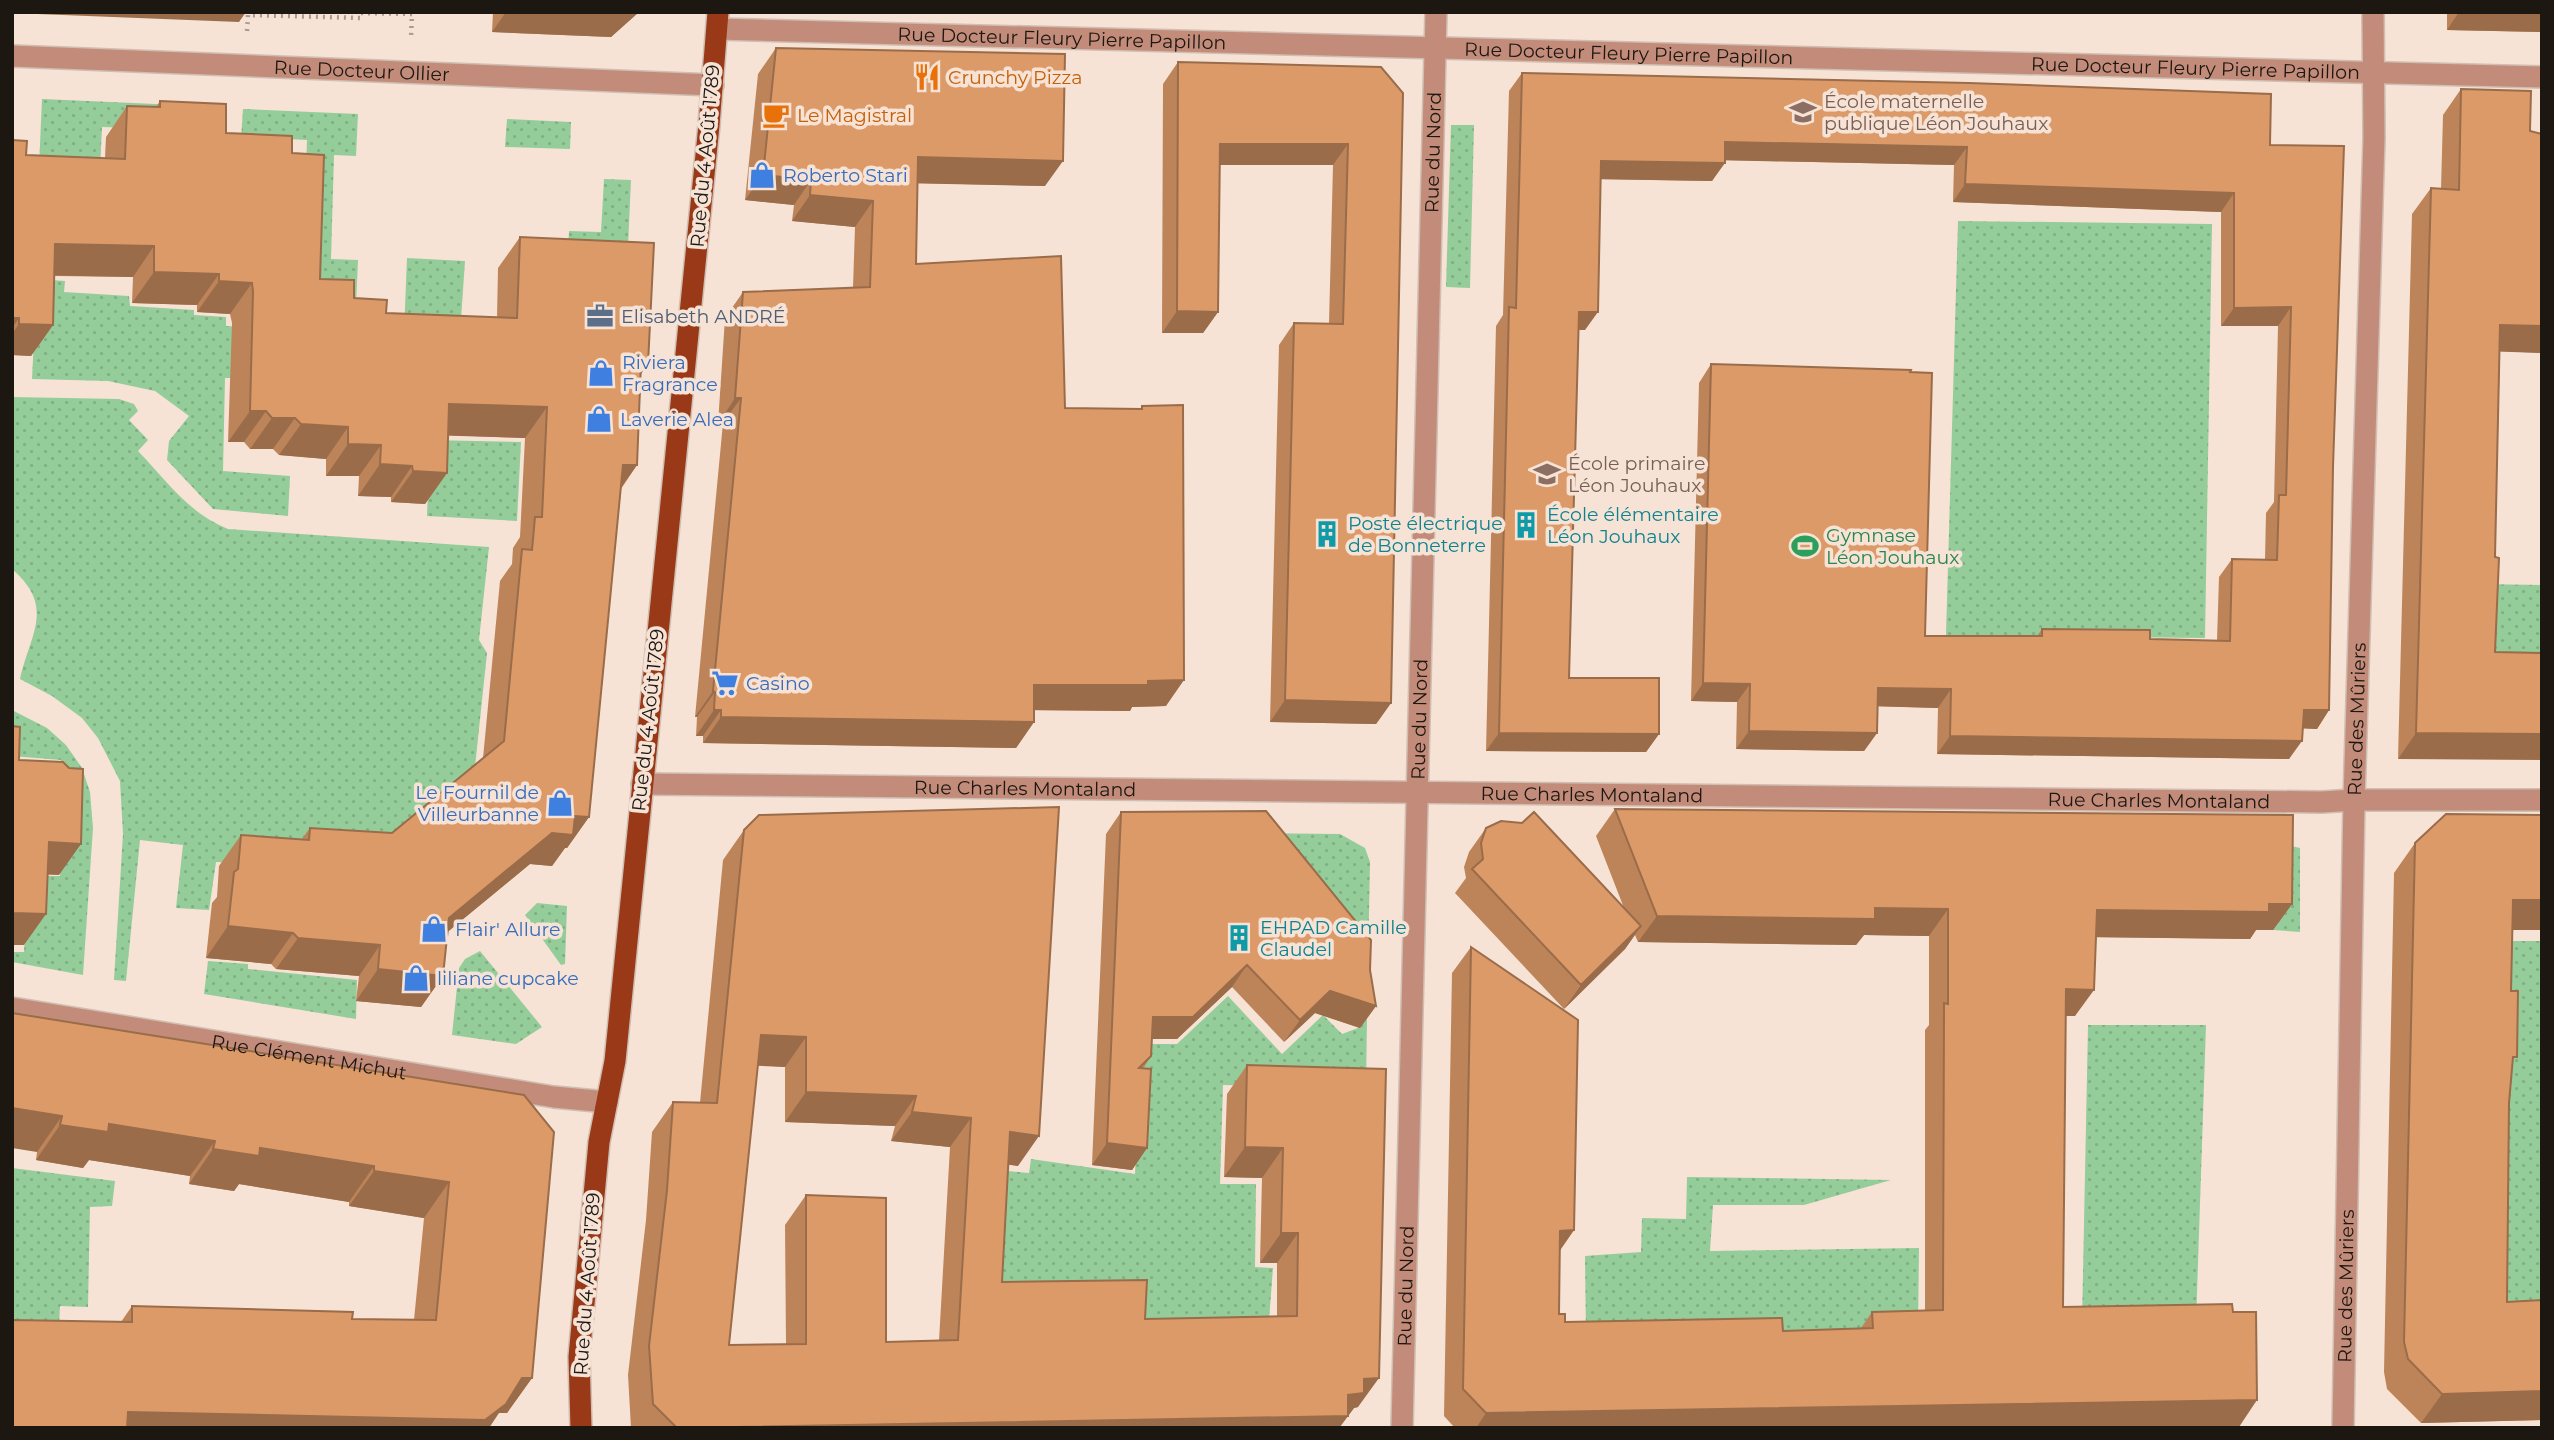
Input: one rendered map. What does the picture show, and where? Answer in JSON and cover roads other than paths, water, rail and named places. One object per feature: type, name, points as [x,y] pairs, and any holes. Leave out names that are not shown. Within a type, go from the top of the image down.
[{"type":"main road","name":"Rue du 4 Août 1789","points":[[581,1428],[579,1357],[599,1142],[616,1048],[713,85],[717,20]]},
{"type":"street","name":"Rue du Nord","points":[[1402,1428],[1436,12]]},
{"type":"street","name":"Rue des Mûriers","points":[[2343,1428],[2354,800],[2374,165],[2373,12]]},
{"type":"street","name":"Rue Docteur Fleury Pierre Papillon","points":[[717,20],[1435,49],[2542,76]]},
{"type":"street","name":"Rue Docteur Ollier","points":[[12,56],[713,85]]},
{"type":"street","name":"Rue Charles Montaland","points":[[642,784],[2322,802],[2542,800]]},
{"type":"street","name":"Rue Clément Michut","points":[[12,1008],[554,1097],[607,1102]]},
{"type":"place","name":"Crunchy Pizza","points":[[927,77]]},
{"type":"place","name":"École maternelle publique Léon Jouhaux","points":[[1803,112]]},
{"type":"place","name":"Le Magistral","points":[[776,115]]},
{"type":"place","name":"Roberto Stari","points":[[762,175]]},
{"type":"place","name":"Elisabeth ANDRÉ","points":[[600,316]]},
{"type":"place","name":"Riviera Fragrance","points":[[601,373]]},
{"type":"place","name":"Laverie Alea","points":[[599,419]]},
{"type":"place","name":"École primaire Léon Jouhaux","points":[[1547,474]]},
{"type":"place","name":"École élémentaire Léon Jouhaux","points":[[1526,525]]},
{"type":"place","name":"Poste électrique de Bonneterre","points":[[1327,534]]},
{"type":"place","name":"Gymnase Léon Jouhaux","points":[[1805,546]]},
{"type":"place","name":"Casino","points":[[725,683]]},
{"type":"place","name":"Le Fournil de Villeurbanne","points":[[560,803]]},
{"type":"place","name":"Flair' Allure","points":[[434,929]]},
{"type":"place","name":"EHPAD Camille Claudel","points":[[1239,938]]},
{"type":"place","name":"liliane cupcake","points":[[416,978]]}]
